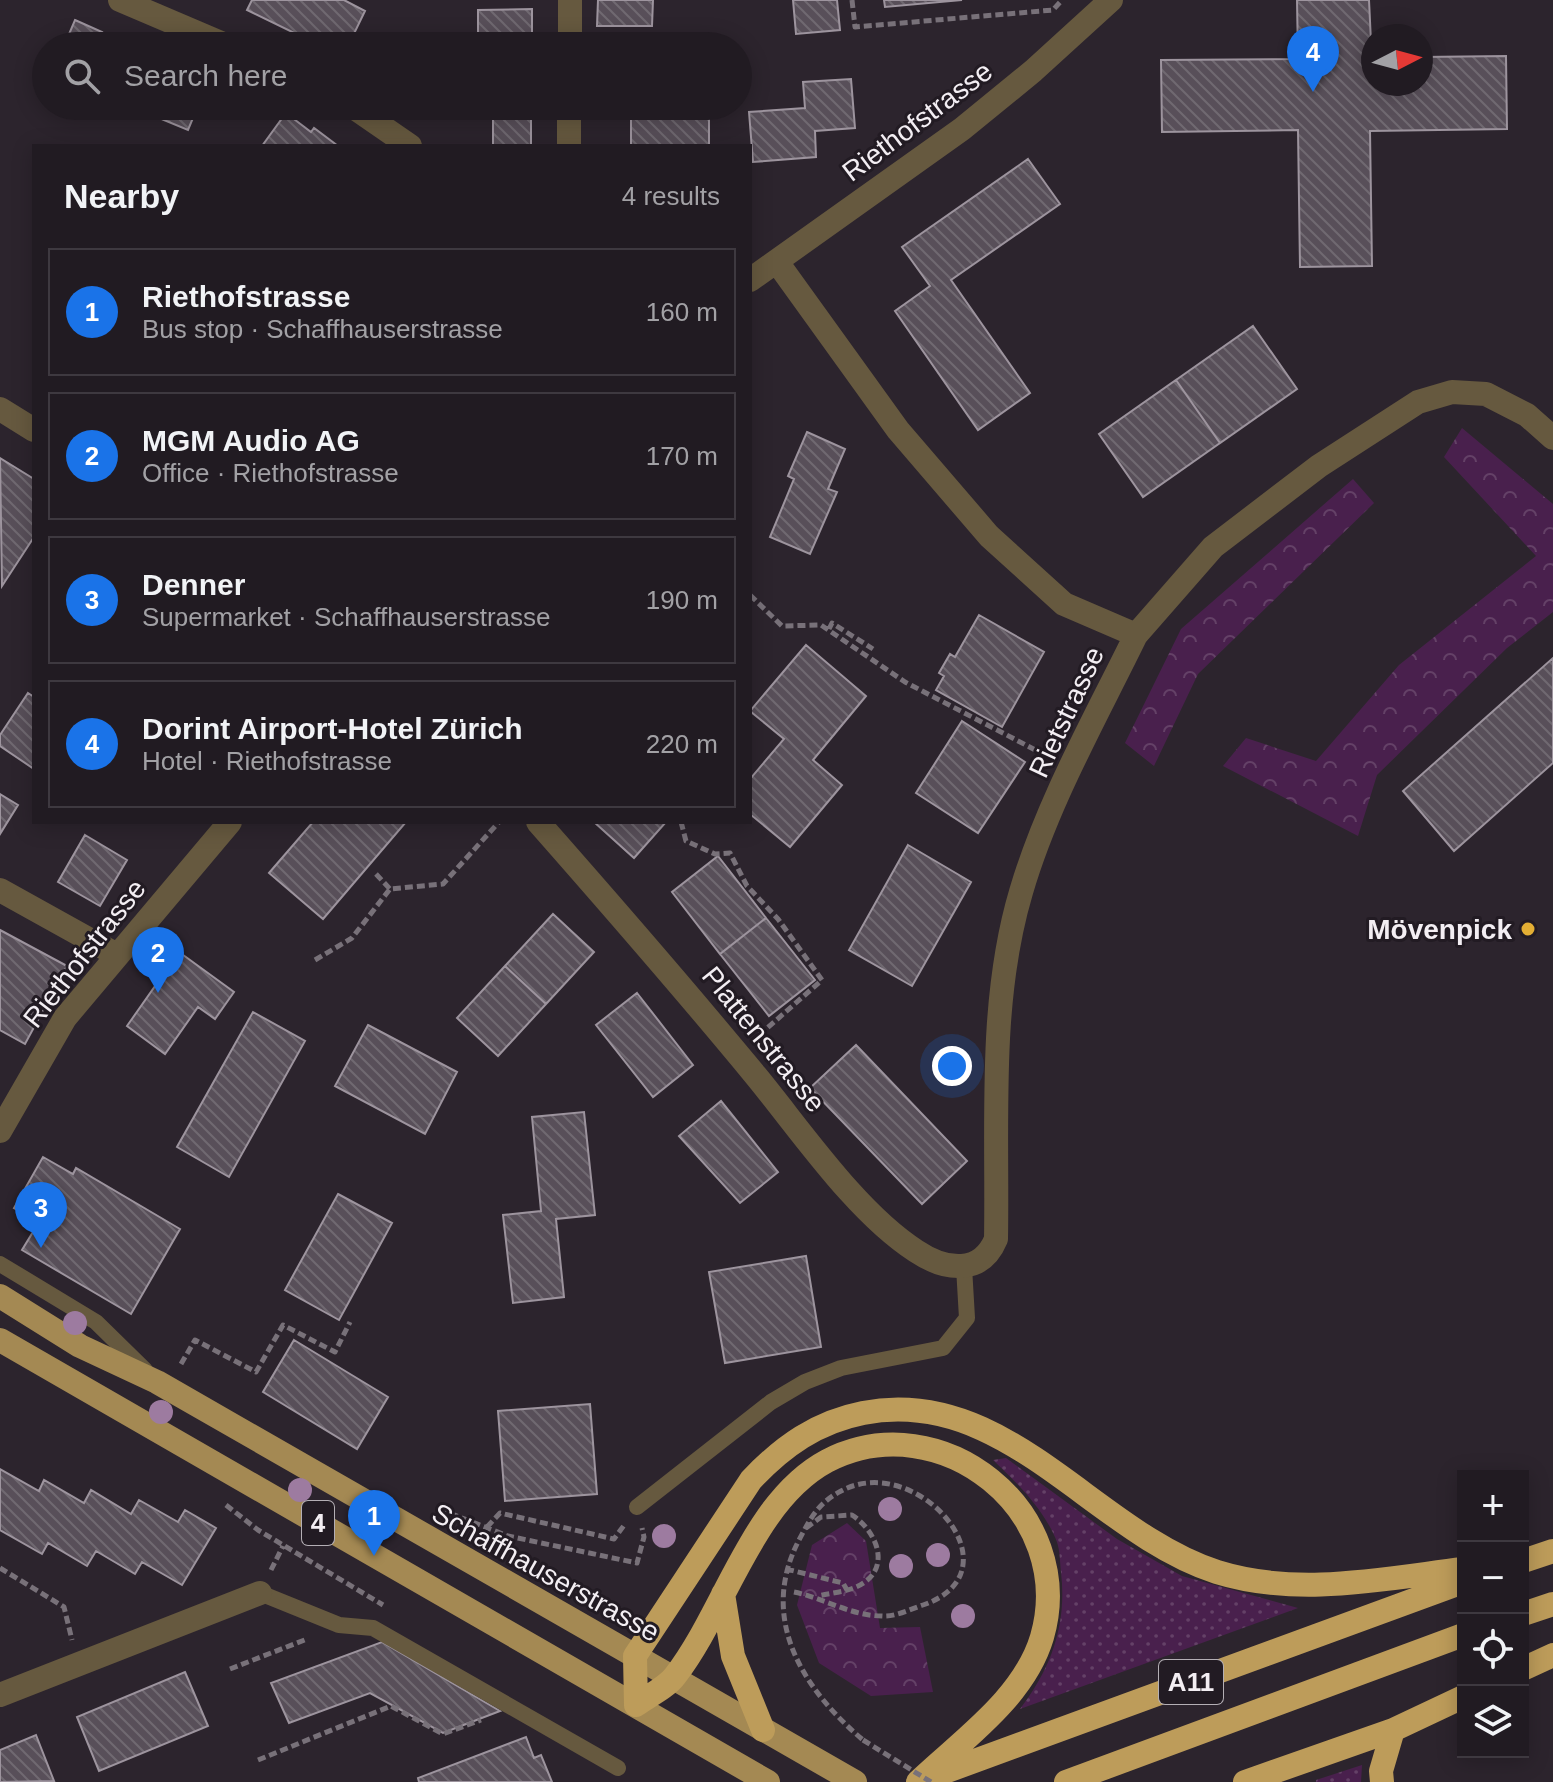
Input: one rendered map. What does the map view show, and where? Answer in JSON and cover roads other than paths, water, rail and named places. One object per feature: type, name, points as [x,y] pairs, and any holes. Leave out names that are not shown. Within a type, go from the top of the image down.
[{"type":"highway","points":[[636,1705],[635,1656],[734,1503],[772,1457],[821,1425],[881,1409],[934,1412],[989,1431],[1050,1468],[1159,1544],[1193,1563],[1235,1577],[1305,1585],[1457,1570]]},
{"type":"highway","points":[[636,1705],[674,1678],[783,1497],[813,1470],[845,1454],[883,1445],[922,1446],[968,1463],[995,1481],[1021,1510],[1039,1545],[1047,1589],[1042,1635],[1021,1681],[918,1782]]},
{"type":"highway","points":[[1529,1559],[1553,1551]]},
{"type":"highway","name":"A11","points":[[918,1782],[1457,1584]]},
{"type":"highway","points":[[723,1594],[733,1656],[766,1732]]},
{"type":"highway","points":[[1529,1612],[1553,1604]]},
{"type":"highway","name":"A11","points":[[1066,1782],[1457,1637]]},
{"type":"highway","points":[[1529,1666],[1553,1655]]},
{"type":"highway","points":[[1245,1782],[1393,1730],[1457,1700]]},
{"type":"highway","points":[[1382,1782],[1381,1771],[1393,1730]]},
{"type":"main road","name":"Schaffhauserstrasse","points":[[0,1296],[80,1346],[157,1382],[491,1577],[855,1782]]},
{"type":"main road","name":"4","points":[[0,1340],[768,1782]]},
{"type":"street","points":[[120,0],[195,32]]},
{"type":"street","points":[[570,0],[570,32]]},
{"type":"street","name":"Riethofstrasse","points":[[752,279],[962,129],[1111,0]]},
{"type":"street","points":[[372,120],[407,144]]},
{"type":"street","points":[[569,120],[569,144]]},
{"type":"street","name":"Rietstrasse","points":[[777,262],[898,430],[989,536],[1064,604],[1136,635],[1039,840],[1021,893],[1008,948],[1000,1012],[996,1239],[989,1256],[976,1265],[964,1267]]},
{"type":"street","points":[[1136,635],[1213,547],[1319,466],[1418,402],[1452,392],[1486,394],[1527,415],[1553,438]]},
{"type":"street","points":[[0,409],[32,429]]},
{"type":"street","name":"Riethofstrasse","points":[[0,1131],[65,1018],[228,824]]},
{"type":"street","name":"Plattenstrasse","points":[[540,824],[855,1197],[916,1251],[940,1262],[964,1267]]},
{"type":"street","points":[[0,890],[117,955]]},
{"type":"street","points":[[0,1695],[260,1593]]},
{"type":"lane","points":[[0,1264],[96,1322],[157,1382]]},
{"type":"lane","points":[[637,1507],[771,1402],[805,1382],[841,1368],[943,1348],[967,1318],[964,1267]]},
{"type":"lane","points":[[260,1593],[339,1625],[373,1628],[618,1768]]},
{"type":"place","name":"Dorint Airport-Hotel Zürich","points":[[1313,92]]},
{"type":"place","name":"Mövenpick","points":[[1528,929]]},
{"type":"place","name":"MGM Audio AG","points":[[158,993]]},
{"type":"place","name":"Denner","points":[[41,1248]]},
{"type":"place","name":"Riethofstrasse","points":[[374,1556]]}]
